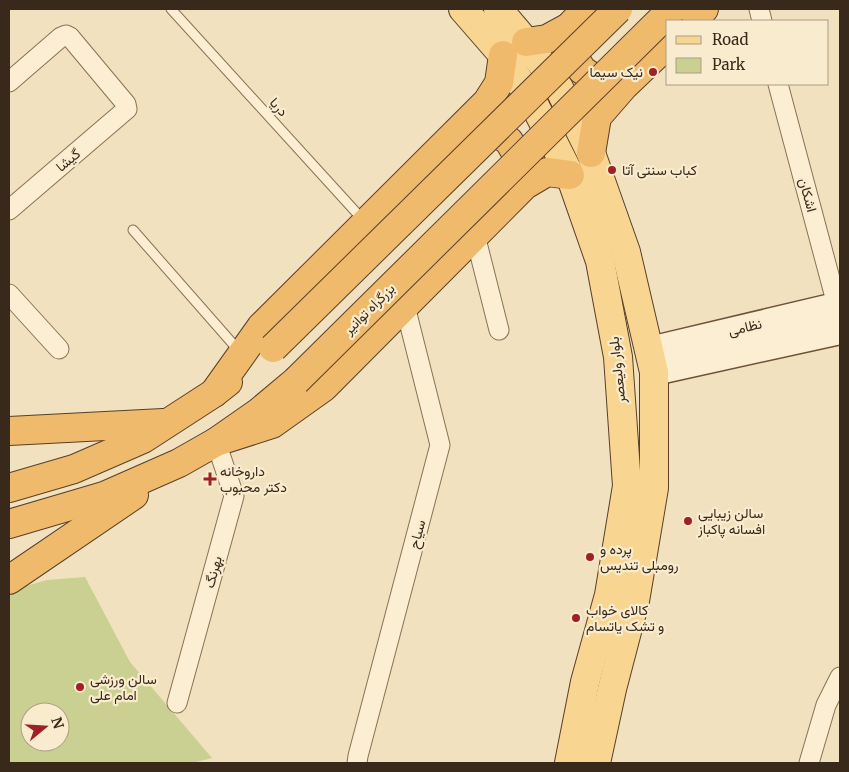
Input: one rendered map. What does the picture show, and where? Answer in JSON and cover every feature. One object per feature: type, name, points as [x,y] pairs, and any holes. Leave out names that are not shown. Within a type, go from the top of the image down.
[{"type":"highway","points":[[9,488],[74,469],[142,438],[214,393],[273,348],[618,9]]},
{"type":"highway","name":"بزرگراه توانیر","points":[[9,524],[104,496],[179,463],[216,442],[259,412],[296,381],[672,9]]},
{"type":"highway","points":[[692,20],[704,9]]},
{"type":"highway","points":[[526,42],[547,39],[577,18]]},
{"type":"highway","points":[[577,18],[570,50],[582,70],[601,83],[624,87]]},
{"type":"highway","points":[[591,153],[597,117],[624,87],[666,46]]},
{"type":"highway","points":[[214,393],[261,327],[487,102],[499,83],[502,56]]},
{"type":"highway","points":[[466,123],[489,128],[509,142],[521,162],[525,185]]},
{"type":"highway","points":[[216,442],[272,424],[324,387],[525,185],[547,172],[570,175]]},
{"type":"highway","points":[[9,431],[167,423]]},
{"type":"highway","points":[[9,580],[179,463]]},
{"type":"main road","name":"بلوار ولیعصر","points":[[463,9],[502,56],[536,108],[570,175],[600,261],[618,356],[627,486],[609,595],[585,682],[568,763]]},
{"type":"main road","points":[[498,9],[526,42],[560,88],[591,153],[626,252],[652,361],[654,488],[635,601],[612,689],[596,763]]},
{"type":"main road","name":"نظامی","points":[[652,361],[840,315]]},
{"type":"main road","points":[[618,540],[645,542]]},
{"type":"street","name":"گیشا","points":[[9,82],[61,37],[66,35],[70,37],[120,96],[127,108],[9,210]]},
{"type":"street","name":"اشکان","points":[[778,85],[840,315]]},
{"type":"street","points":[[475,235],[499,330]]},
{"type":"street","points":[[9,294],[59,349]]},
{"type":"street","name":"سیاح","points":[[357,763],[440,445],[405,306]]},
{"type":"street","name":"بهرنگ","points":[[177,703],[234,496],[216,442]]},
{"type":"street","points":[[809,763],[826,705],[840,677]]},
{"type":"lane","name":"دریا","points":[[172,9],[366,223]]},
{"type":"lane","points":[[133,230],[242,355]]},
{"type":"green space","name":"سالن ورزشی امام علی","points":[[85,577],[130,662],[212,758],[192,763],[9,763],[9,595],[22,587],[47,580]]},
{"type":"place","name":"نیک سیما","points":[[653,72]]},
{"type":"place","name":"کباب سنتی آتا","points":[[612,170]]},
{"type":"place","name":"داروخانه دکتر محبوب","points":[[210,479]]},
{"type":"place","name":"سالن زیبایی افسانه پاکباز","points":[[688,521]]},
{"type":"place","name":"پرده و رومبلی تندیس","points":[[590,557]]},
{"type":"place","name":"کالای خواب و تشک یاتسام","points":[[576,618]]},
{"type":"place","name":"سالن ورزشی امام علی","points":[[80,687]]}]
